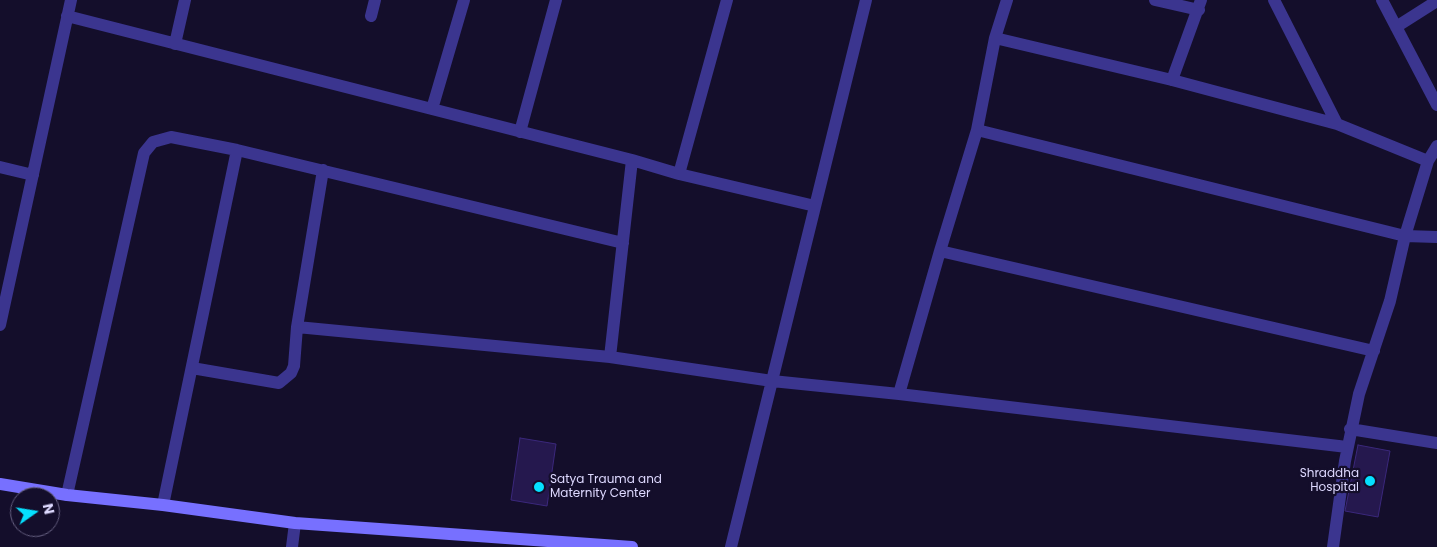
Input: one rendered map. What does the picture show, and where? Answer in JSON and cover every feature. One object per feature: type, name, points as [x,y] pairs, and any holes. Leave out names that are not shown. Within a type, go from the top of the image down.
[{"type":"street","points":[[0,325],[71,0]]},
{"type":"street","points":[[175,44],[185,0]]},
{"type":"street","points":[[371,16],[375,0]]},
{"type":"street","points":[[432,109],[464,0]]},
{"type":"street","points":[[520,132],[556,0]]},
{"type":"street","points":[[679,174],[727,0]]},
{"type":"street","points":[[731,547],[866,0]]},
{"type":"street","points":[[899,394],[977,130],[995,38],[1007,0]]},
{"type":"street","points":[[1154,0],[1200,5],[1172,80]]},
{"type":"street","points":[[1274,0],[1337,124]]},
{"type":"street","points":[[1382,0],[1437,105]]},
{"type":"street","points":[[1396,27],[1437,1]]},
{"type":"street","points":[[68,16],[632,160],[679,174],[815,206]]},
{"type":"street","points":[[995,38],[1172,80],[1337,124],[1428,161]]},
{"type":"street","points":[[977,130],[1406,236],[1437,237]]},
{"type":"street","points":[[67,495],[144,153],[153,142],[172,137],[237,150],[623,243]]},
{"type":"street","points":[[1333,547],[1350,429],[1359,394],[1390,301],[1406,236],[1428,161],[1437,146]]},
{"type":"street","points":[[163,505],[237,150]]},
{"type":"street","points":[[610,357],[632,160]]},
{"type":"street","points":[[0,167],[33,175]]},
{"type":"street","points":[[192,368],[279,383],[291,374],[294,366],[297,327],[323,170]]},
{"type":"street","points":[[940,252],[1374,351]]},
{"type":"street","points":[[297,327],[610,357],[772,381],[899,394],[1347,447]]},
{"type":"street","points":[[1350,429],[1437,443]]},
{"type":"street","points":[[0,484],[67,495],[163,505],[295,523],[632,547]]},
{"type":"street","points":[[292,547],[295,523]]},
{"type":"building","points":[[520,438],[556,444],[547,506],[511,500]]},
{"type":"building","points":[[1358,445],[1390,451],[1378,517],[1345,511]]},
{"type":"place","name":"Shraddha Hospital","points":[[1370,481]]},
{"type":"place","name":"Satya Trauma and Maternity Center","points":[[539,487]]}]
